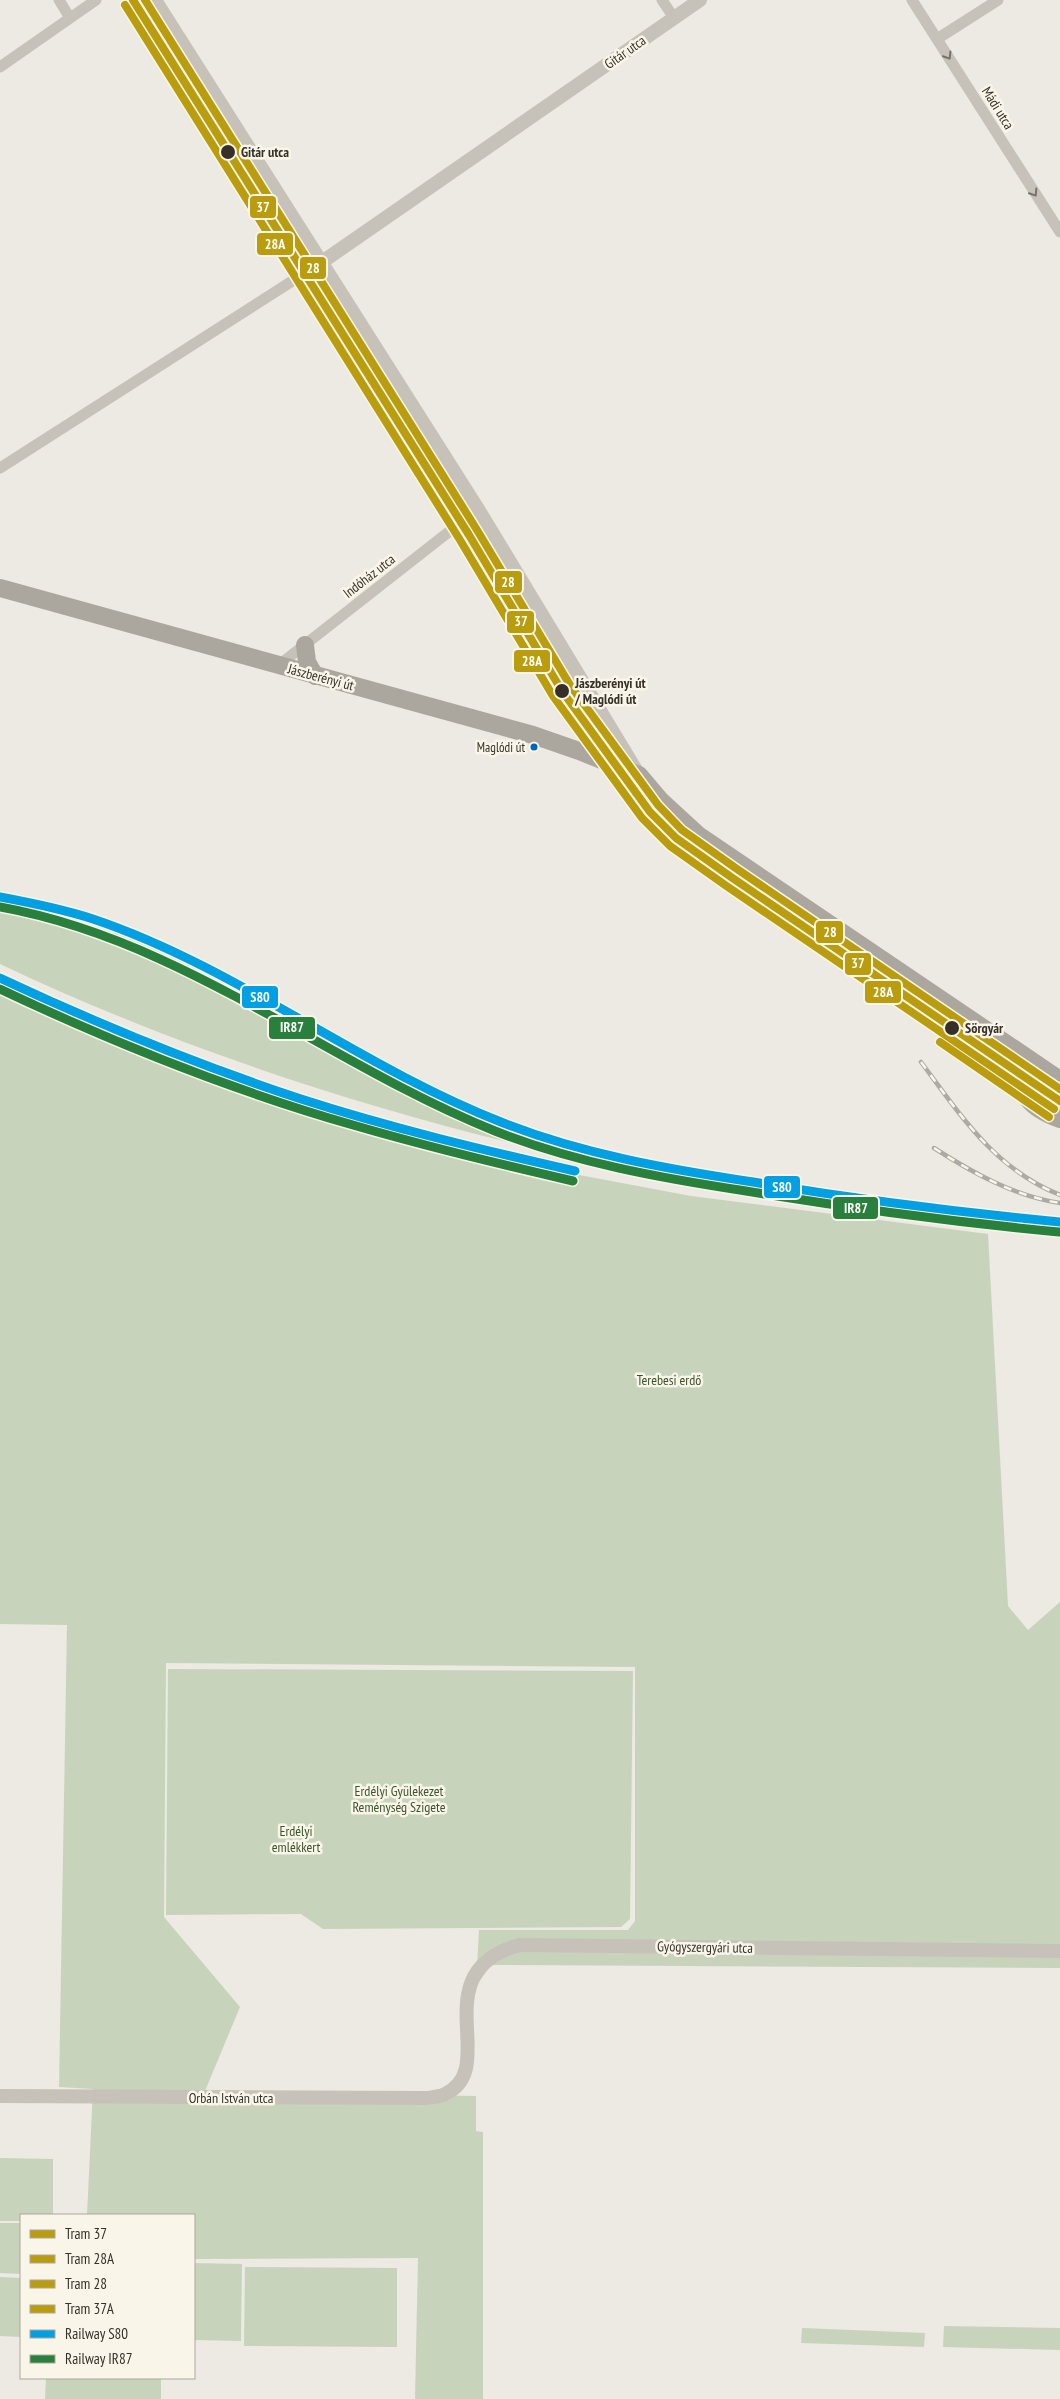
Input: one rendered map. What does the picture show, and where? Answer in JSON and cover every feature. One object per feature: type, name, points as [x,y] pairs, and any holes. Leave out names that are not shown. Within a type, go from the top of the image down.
[{"type":"main road","name":"Jászberényi út","points":[[0,588],[534,735],[639,775]]},
{"type":"main road","points":[[305,645],[307,662],[315,676]]},
{"type":"main road","points":[[639,775],[661,801],[698,835],[1058,1079]]},
{"type":"main road","points":[[1007,1045],[1014,1060],[1021,1089],[1031,1103],[1060,1118]]},
{"type":"main road","points":[[1021,1089],[1027,1078],[1033,1074],[1041,1073],[1058,1079]]},
{"type":"street","points":[[59,0],[70,18]]},
{"type":"street","points":[[0,67],[96,0]]},
{"type":"street","points":[[155,0],[478,509],[639,775]]},
{"type":"street","points":[[662,0],[674,18]]},
{"type":"street","name":"Gitár utca","points":[[0,468],[322,262],[700,0]]},
{"type":"street","name":"Mádi utca","points":[[912,0],[1060,232]]},
{"type":"street","points":[[937,39],[998,0]]},
{"type":"street","name":"Indóház utca","points":[[279,665],[478,509]]},
{"type":"street","name":"Gyógyszergyári utca","points":[[458,2084],[465,2073],[468,1990],[474,1976],[484,1961],[499,1951],[519,1945],[1060,1951]]},
{"type":"street","name":"Orbán István utca","points":[[0,2096],[426,2098],[445,2094],[458,2084]]},
{"type":"green space","points":[[0,908],[69,919],[130,937],[188,964],[420,1090],[499,1127],[578,1154],[695,1179],[575,1158],[428,1121],[282,1077],[140,1025],[0,964]]},
{"type":"green space","name":"Terebesi erdő","points":[[0,981],[118,1036],[199,1068],[346,1117],[417,1138],[574,1174],[691,1196],[988,1234],[1008,1606],[1028,1630],[1060,1602],[1060,1968],[491,1965],[476,1986],[479,1930],[628,1930],[635,1921],[635,1667],[166,1663],[164,1917],[240,2007],[205,2091],[476,2096],[476,2131],[483,2132],[483,2399],[415,2399],[418,2258],[195,2259],[195,2214],[87,2214],[93,2089],[59,2087],[67,1625],[0,1624]]},
{"type":"green space","name":"Erdélyi Gyülekezet Reménység Szigete","points":[[168,1669],[633,1671],[630,1919],[621,1927],[323,1929],[301,1914],[166,1915]]},
{"type":"green space","points":[[0,2158],[53,2159],[53,2214],[20,2214],[20,2221],[0,2221]]},
{"type":"green space","points":[[0,2223],[20,2223],[20,2274],[0,2273]]},
{"type":"green space","points":[[195,2263],[242,2264],[241,2341],[195,2340]]},
{"type":"green space","points":[[245,2267],[397,2268],[397,2347],[244,2346]]},
{"type":"green space","points":[[0,2277],[20,2278],[20,2337],[0,2336]]},
{"type":"green space","points":[[944,2326],[1060,2328],[1060,2350],[943,2347]]},
{"type":"green space","points":[[802,2328],[925,2333],[924,2347],[801,2343]]},
{"type":"green space","points":[[46,2379],[161,2379],[161,2399],[45,2399]]},
{"type":"railway","points":[[921,1062],[965,1121],[998,1156],[1016,1171],[1060,1195]]},
{"type":"railway","points":[[934,1148],[964,1166],[1010,1189],[1043,1200],[1060,1203]]},
{"type":"tram line","name":"37","points":[[133,0],[469,535],[562,691],[650,812],[676,838],[731,877],[1060,1101]]},
{"type":"tram line","name":"28","points":[[145,0],[477,530],[570,685],[658,805],[682,830],[737,869],[1060,1089]]},
{"type":"tram line","name":"28A","points":[[125,5],[460,540],[553,696],[642,818],[670,846],[725,885],[1054,1109]]},
{"type":"tram line","name":"37A","points":[[940,1042],[1049,1117]]},
{"type":"rail line","name":"S80","points":[[0,897],[81,915],[146,939],[248,990],[398,1074],[501,1122],[562,1143],[657,1166],[721,1177],[906,1205],[1060,1222]]},
{"type":"rail line","name":"IR87","points":[[0,907],[67,923],[131,946],[192,974],[433,1103],[495,1131],[556,1152],[651,1175],[714,1186],[902,1214],[1059,1232]]},
{"type":"rail line","name":"S80","points":[[0,978],[74,1012],[149,1043],[301,1099],[437,1138],[575,1171]]},
{"type":"rail line","name":"IR87","points":[[0,989],[130,1047],[262,1097],[407,1140],[573,1181]]},
{"type":"place","name":"Gitár utca","points":[[228,152]]},
{"type":"place","name":"Jászberényi út / Maglódi út","points":[[562,691]]},
{"type":"place","name":"Maglódi út","points":[[534,747]]},
{"type":"place","name":"Sörgyár","points":[[952,1028]]},
{"type":"park label","name":"Erdélyi emlékkert","points":[[296,1839]]}]
